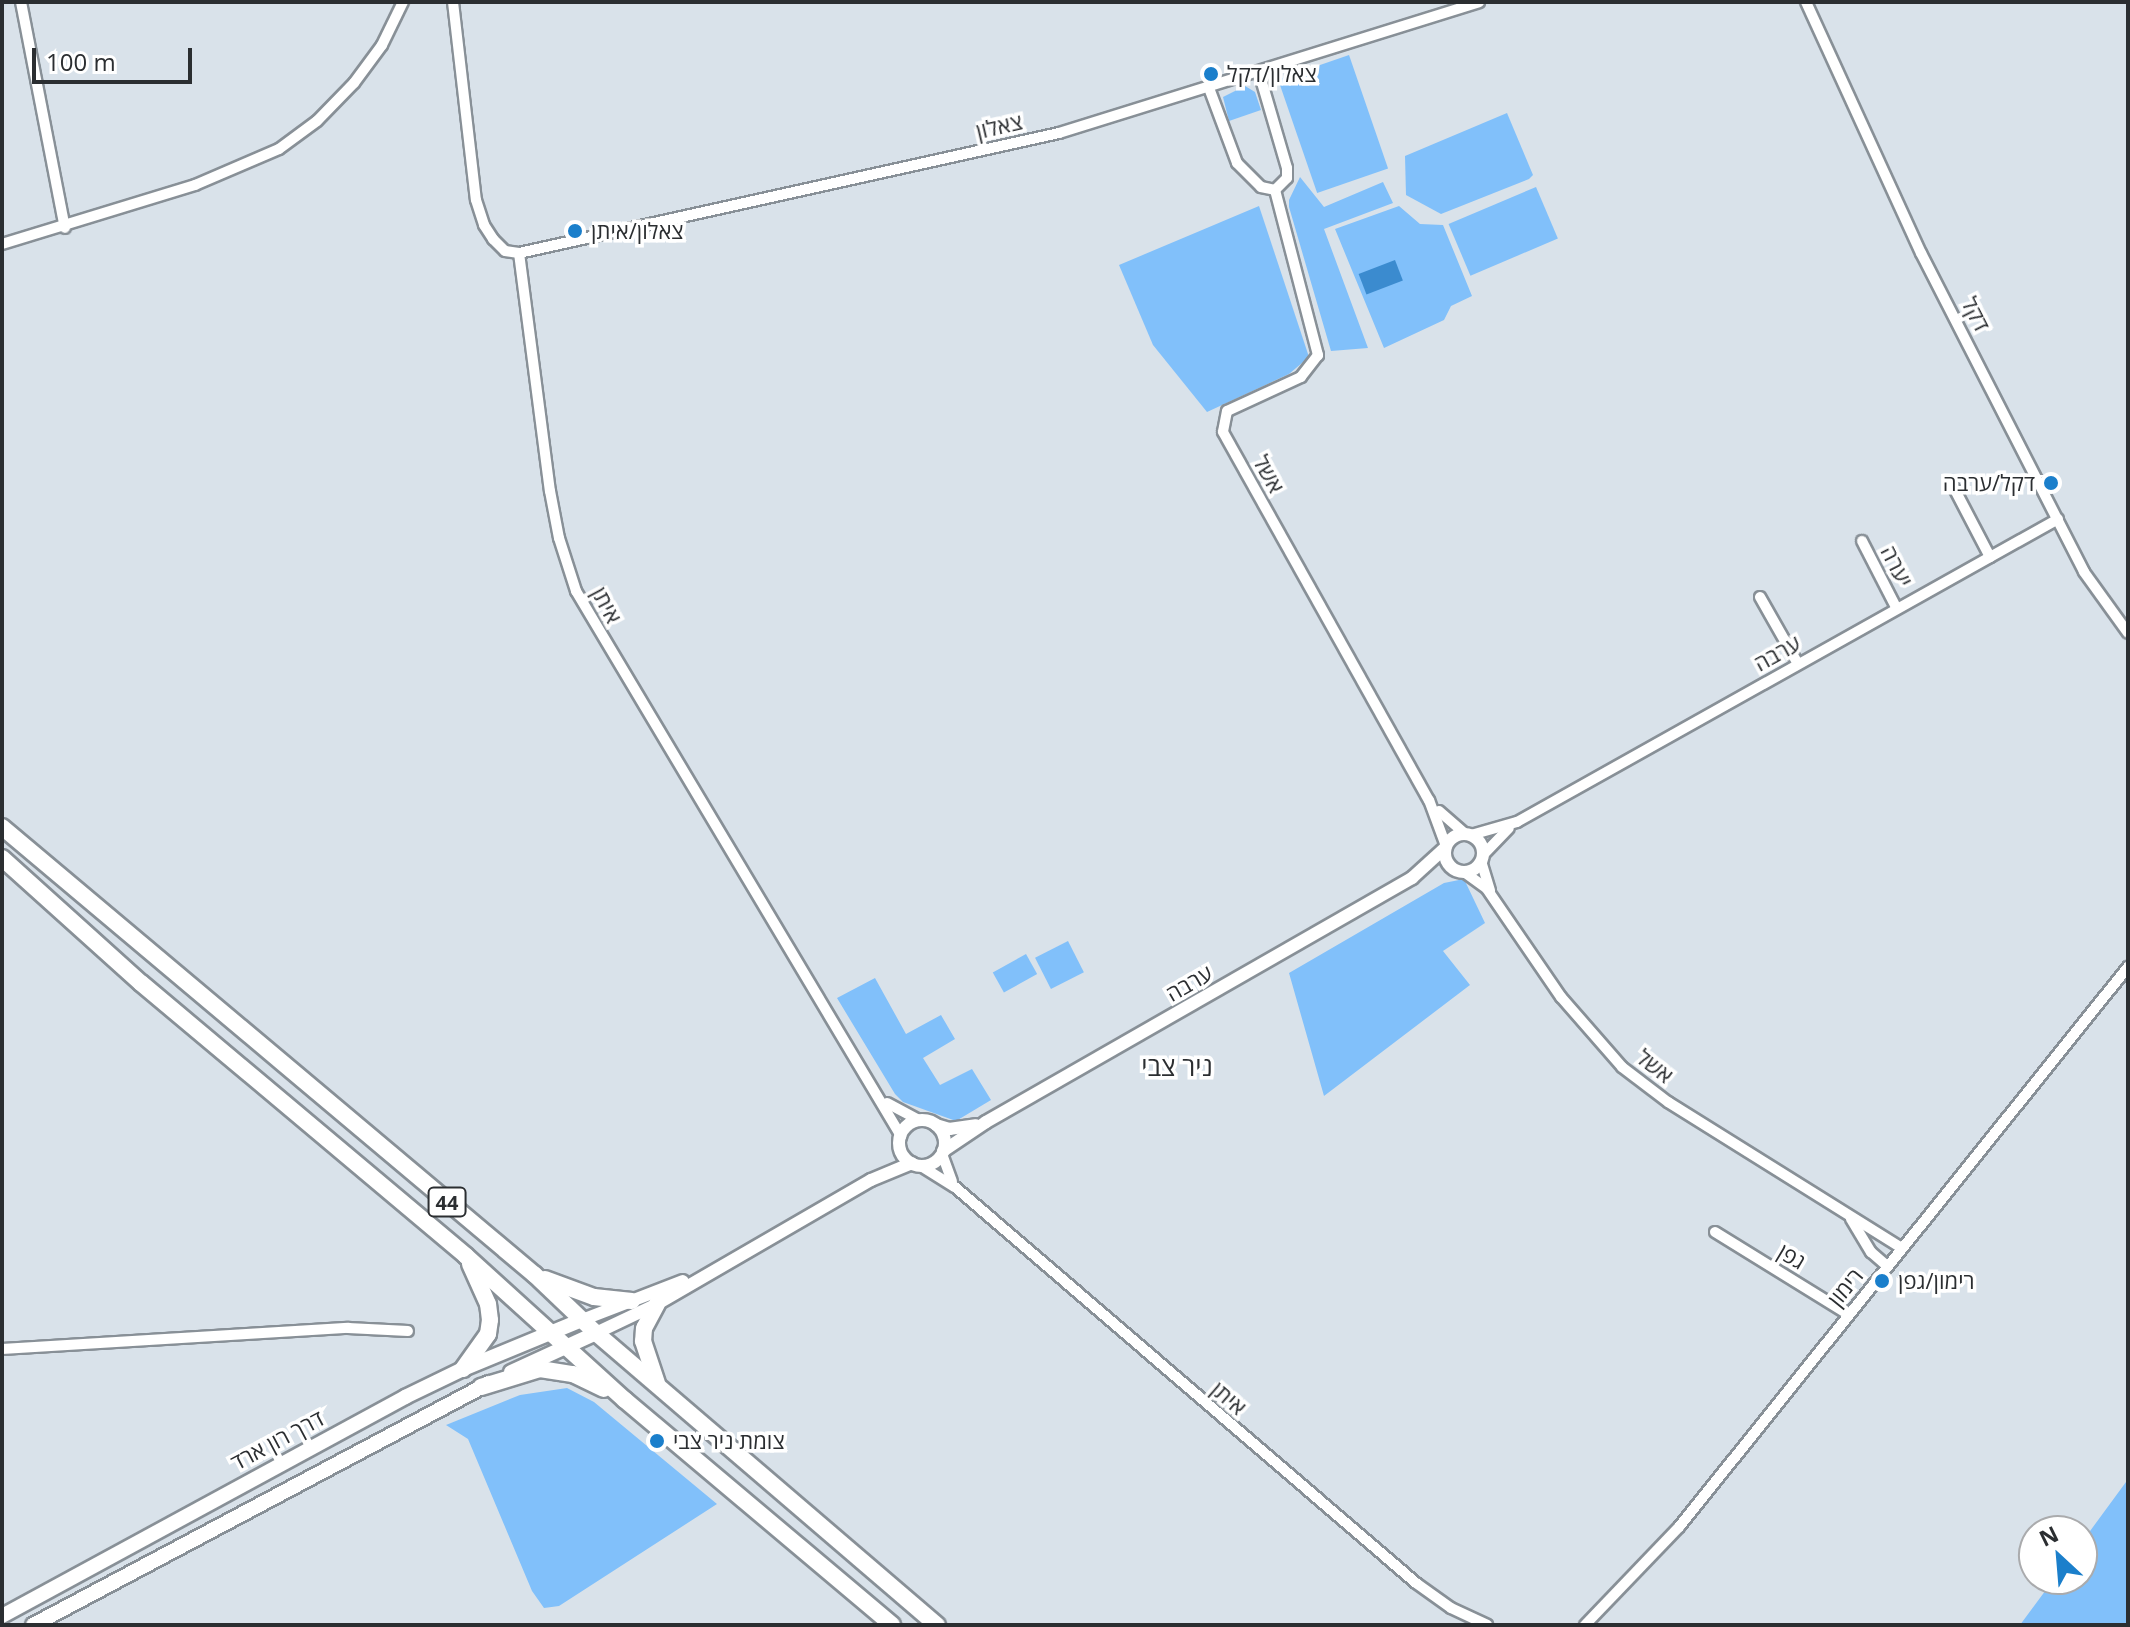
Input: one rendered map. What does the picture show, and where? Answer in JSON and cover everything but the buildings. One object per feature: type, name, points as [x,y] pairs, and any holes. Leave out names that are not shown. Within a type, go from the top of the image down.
[{"type":"highway","name":"44","points":[[2,827],[535,1275],[596,1333],[937,1625]]},
{"type":"highway","name":"44","points":[[2,858],[141,983],[466,1256],[625,1400],[892,1625]]},
{"type":"highway","points":[[463,1369],[488,1334],[490,1320],[488,1304],[466,1256]]},
{"type":"highway","points":[[535,1275],[594,1297],[632,1301]]},
{"type":"highway","points":[[657,1304],[644,1328],[643,1341],[660,1388]]},
{"type":"highway","points":[[481,1387],[540,1369],[573,1374],[625,1400]]},
{"type":"main road","name":"דרך רון ארד","points":[[2,1616],[208,1501],[463,1369],[582,1320]]},
{"type":"main road","points":[[33,1625],[481,1387],[596,1333]]},
{"type":"street","points":[[21,2],[65,228]]},
{"type":"street","points":[[2,244],[65,228],[233,172],[300,136],[335,103],[370,63],[403,2]]},
{"type":"street","points":[[453,2],[471,173],[480,217],[505,251],[519,253]]},
{"type":"street","name":"צאלון","points":[[519,253],[1028,140],[1209,88],[1479,2]]},
{"type":"street","name":"דקל","points":[[1806,2],[1921,253],[2100,599],[2128,633]]},
{"type":"street","name":"אשל","points":[[1259,72],[1287,168],[1287,178],[1275,190],[1318,355],[1301,377],[1227,411],[1223,432],[1429,800],[1445,847]]},
{"type":"street","points":[[1209,88],[1237,163],[1261,187],[1275,190]]},
{"type":"street","name":"איתן","points":[[519,253],[550,491],[559,538],[576,591],[880,1096],[900,1139]]},
{"type":"street","points":[[1954,488],[1990,557]]},
{"type":"street","name":"ערבה","points":[[1482,858],[1492,842],[1517,822],[2058,519]]},
{"type":"street","name":"יערה","points":[[1862,541],[1897,609]]},
{"type":"street","points":[[1760,597],[1798,664]]},
{"type":"street","name":"אשל","points":[[1429,800],[1468,834]]},
{"type":"street","name":"ערבה","points":[[1468,834],[1517,822]]},
{"type":"street","points":[[1468,834],[1480,843],[1482,858],[1459,871],[1447,863],[1445,847],[1453,836],[1468,834]]},
{"type":"street","name":"ערבה","points":[[943,1153],[986,1122],[1412,878],[1445,847]]},
{"type":"street","name":"אשל","points":[[1482,858],[1493,896],[1561,997],[1622,1067],[1656,1094],[1902,1248]]},
{"type":"street","name":"אשל","points":[[1459,871],[1493,896]]},
{"type":"street","name":"ערבה","points":[[1412,878],[1459,871]]},
{"type":"street","name":"רימון","points":[[1585,1625],[1659,1551],[2128,967]]},
{"type":"street","name":"איתן","points":[[880,1096],[899,1112],[921,1121]]},
{"type":"street","points":[[596,1333],[657,1304],[871,1180],[916,1165],[933,1163],[943,1153],[943,1135],[936,1125],[921,1121],[911,1124],[891,1159],[871,1180]]},
{"type":"street","name":"ערבה","points":[[936,1125],[964,1128],[986,1122]]},
{"type":"street","points":[[900,1139],[901,1152],[916,1165]]},
{"type":"street","name":"איתן","points":[[943,1153],[955,1187]]},
{"type":"street","name":"איתן","points":[[916,1165],[955,1187],[1435,1599],[1487,1625]]},
{"type":"street","name":"אשל","points":[[1843,1213],[1853,1221],[1871,1252],[1887,1266]]},
{"type":"street","name":"גפן","points":[[1715,1232],[1848,1314]]},
{"type":"street","points":[[582,1320],[723,1265]]},
{"type":"street","points":[[2,1349],[348,1328],[408,1331]]},
{"type":"shaded area","points":[[1349,55],[1388,168],[1317,193],[1278,79]]},
{"type":"shaded area","points":[[1245,86],[1255,92],[1261,110],[1229,121],[1223,97]]},
{"type":"shaded area","points":[[1507,113],[1533,175],[1529,179],[1441,214],[1406,195],[1405,156]]},
{"type":"shaded area","points":[[1300,177],[1324,207],[1383,182],[1393,203],[1324,229],[1368,348],[1331,351],[1289,207],[1289,200]]},
{"type":"shaded area","points":[[1536,187],[1558,239],[1470,276],[1449,224]]},
{"type":"shaded area","points":[[1259,206],[1309,357],[1289,374],[1207,412],[1153,345],[1119,265]]},
{"type":"shaded area","points":[[1399,206],[1420,224],[1443,225],[1472,296],[1451,306],[1444,320],[1384,348],[1335,229]]},
{"type":"shaded area","points":[[1395,260],[1403,281],[1366,295],[1359,274]]},
{"type":"shaded area","points":[[1464,879],[1485,923],[1443,951],[1470,985],[1324,1096],[1289,973],[1444,883]]},
{"type":"shaded area","points":[[1068,941],[1084,972],[1051,989],[1035,958]]},
{"type":"shaded area","points":[[1026,954],[1037,974],[1004,993],[993,972]]},
{"type":"shaded area","points":[[875,978],[906,1034],[941,1015],[955,1039],[923,1058],[940,1085],[972,1069],[991,1100],[956,1121],[903,1102],[895,1094],[837,998]]},
{"type":"shaded area","points":[[567,1388],[594,1402],[717,1504],[559,1606],[544,1608],[532,1591],[468,1439],[446,1425],[520,1395]]},
{"type":"shaded area","points":[[2126,1482],[2128,1625],[2020,1625],[2042,1595],[2098,1595],[2098,1520]]},
{"type":"place","name":"צאלון/דקל","points":[[1211,74]]},
{"type":"place","name":"צאלון/איתן","points":[[575,231]]},
{"type":"place","name":"דקל/ערבה","points":[[2051,483]]},
{"type":"place","name":"רימון/גפן","points":[[1882,1281]]},
{"type":"place","name":"צומת ניר צבי","points":[[657,1441]]},
{"type":"district","name":"ניר צבי","points":[[1177,1067]]}]
